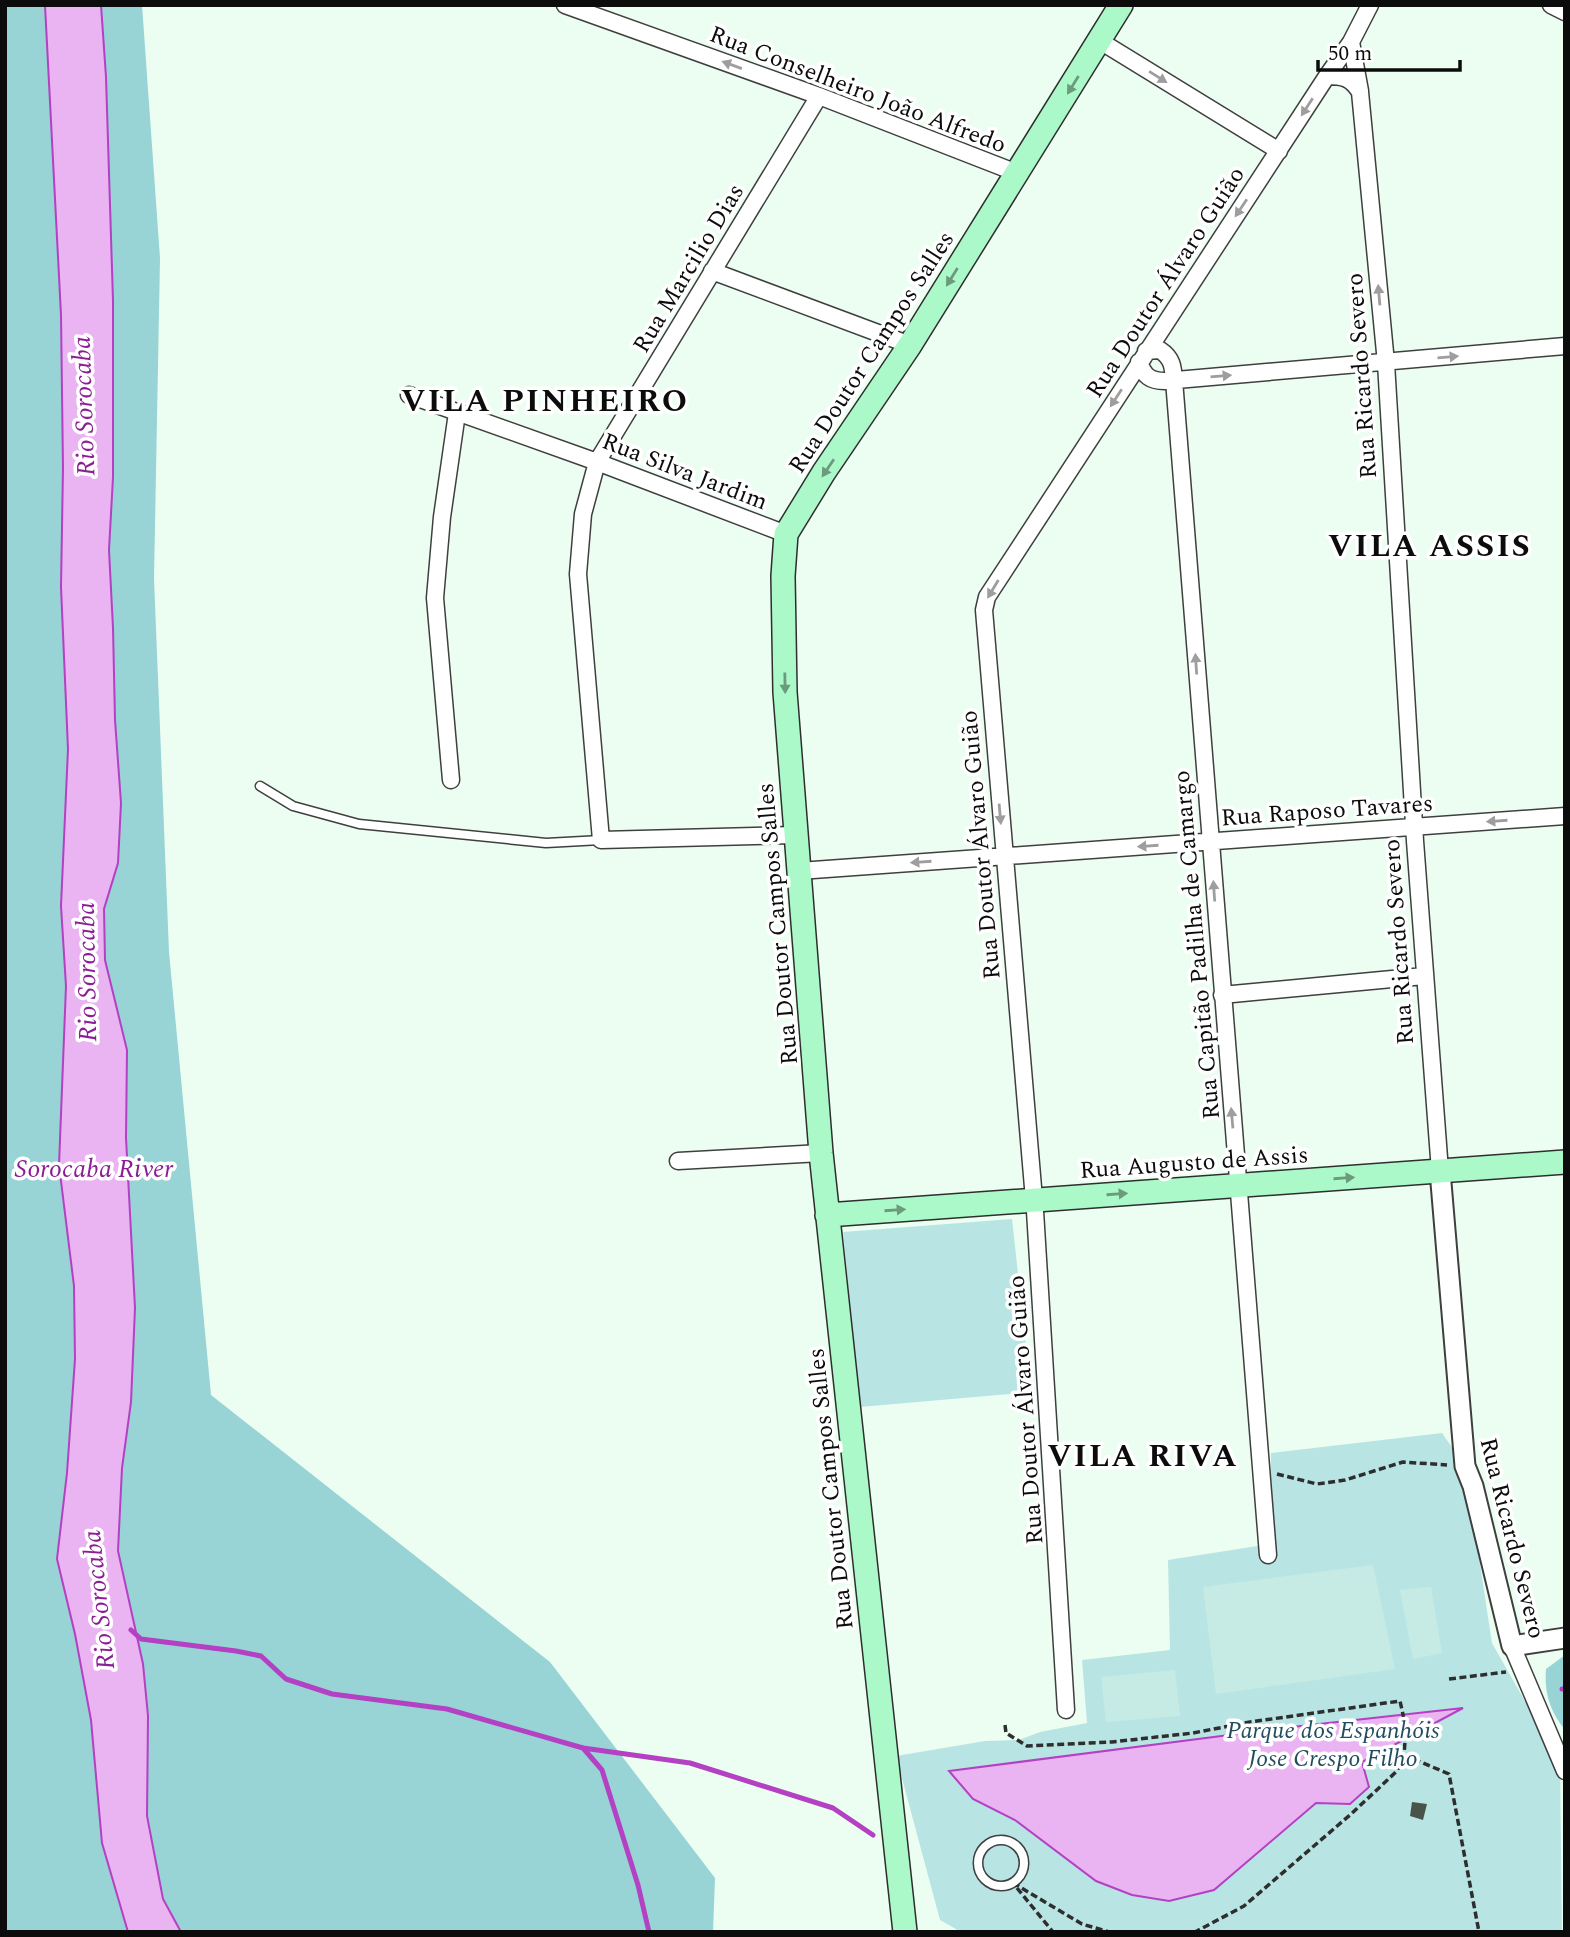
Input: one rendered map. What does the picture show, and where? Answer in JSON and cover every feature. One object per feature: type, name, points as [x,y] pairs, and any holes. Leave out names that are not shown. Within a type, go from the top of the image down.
[{"type":"main road","name":"Rua Doutor Campos Salles","points":[[905,1932],[821,1153],[785,692],[783,576],[786,534],[824,472],[910,345],[1121,5]]},
{"type":"main road","name":"Rua Augusto de Assis","points":[[827,1214],[1565,1162]]},
{"type":"street","name":"Rua Conselheiro João Alfredo","points":[[565,5],[819,96],[1017,173]]},
{"type":"street","name":"Rua Doutor Álvaro Guião","points":[[1066,1710],[1034,1200],[984,610],[987,597],[1143,356],[1279,151],[1334,76],[1370,5]]},
{"type":"street","points":[[1551,5],[1565,12]]},
{"type":"street","points":[[1100,41],[1279,151]]},
{"type":"street","name":"Rua Ricardo Severo","points":[[1351,42],[1360,92],[1386,363],[1424,976],[1465,1466],[1473,1486],[1513,1646],[1563,1762]]},
{"type":"street","points":[[1334,76],[1352,80],[1360,92]]},
{"type":"street","name":"Rua Marcilio Dias","points":[[601,839],[578,574],[583,514],[597,462],[819,96]]},
{"type":"street","points":[[712,271],[910,345]]},
{"type":"street","points":[[1143,356],[1142,370],[1154,381],[1565,346]]},
{"type":"street","name":"Rua Capitão Padilha de Camargo","points":[[1143,356],[1160,350],[1168,356],[1174,380],[1268,1555]]},
{"type":"street","name":"Rua Silva Jardim","points":[[409,395],[597,462],[786,534]]},
{"type":"street","points":[[451,780],[435,598],[442,517],[457,413]]},
{"type":"street","name":"Rua Raposo Tavares","points":[[799,871],[1565,816]]},
{"type":"street","points":[[601,839],[796,835]]},
{"type":"street","points":[[1222,995],[1424,976]]},
{"type":"street","points":[[678,1161],[821,1153]]},
{"type":"street","points":[[1513,1646],[1565,1638]]},
{"type":"lane","points":[[260,786],[293,806],[359,824],[546,843],[601,839]]},
{"type":"lane","points":[[1006,1840],[1013,1843],[1023,1856],[1023,1871],[1013,1883],[1006,1886],[991,1885],[980,1875],[977,1860],[984,1846],[990,1842],[1006,1840]]},
{"type":"path","points":[[1261,1470],[1317,1484],[1345,1480],[1403,1462],[1465,1466]]},
{"type":"path","points":[[1449,1679],[1523,1670]]},
{"type":"path","points":[[1005,1725],[1006,1732],[1027,1746],[1112,1742],[1193,1733],[1250,1722],[1400,1701],[1406,1728],[1404,1755],[1397,1771],[1288,1870],[1244,1906],[1195,1932]]},
{"type":"path","points":[[1404,1755],[1449,1774],[1479,1932]]},
{"type":"path","points":[[1013,1883],[1053,1932]]},
{"type":"path","points":[[1013,1883],[1082,1924],[1109,1932]]},
{"type":"green space","points":[[1012,1219],[1031,1392],[860,1407],[843,1232]]},
{"type":"green space","name":"Parque dos Espanhóis Jose Crespo Filho","points":[[1442,1433],[1465,1466],[1492,1643],[1560,1763],[1562,1932],[961,1932],[940,1920],[896,1756],[985,1741],[1019,1740],[1040,1732],[1087,1723],[1082,1660],[1170,1650],[1168,1560],[1270,1544],[1271,1453]]},
{"type":"shaded area","points":[[5,5],[142,5],[160,258],[154,579],[169,952],[211,1395],[550,1662],[715,1878],[713,1932],[5,1932]]},
{"type":"shaded area","points":[[1373,1565],[1395,1669],[1216,1694],[1203,1587]]},
{"type":"shaded area","points":[[1431,1587],[1442,1653],[1413,1659],[1400,1590]]},
{"type":"shaded area","points":[[1565,1655],[1565,1730],[1549,1701],[1546,1669]]},
{"type":"shaded area","points":[[1175,1670],[1180,1716],[1106,1722],[1101,1677]]},
{"type":"water","name":"Sorocaba River","points":[[45,5],[101,5],[113,301],[113,477],[109,550],[121,803],[118,863],[104,909],[105,960],[127,1050],[126,1138],[135,1308],[131,1402],[122,1468],[118,1551],[143,1664],[148,1716],[147,1816],[163,1899],[181,1932],[128,1932],[102,1843],[91,1720],[75,1634],[57,1559],[67,1473],[75,1359],[74,1286],[59,1165],[66,986],[61,906],[68,749],[61,587],[61,315]]},
{"type":"water","points":[[1463,1708],[1362,1762],[1369,1787],[1350,1804],[1316,1803],[1214,1890],[1169,1901],[1132,1895],[1096,1881],[1015,1820],[973,1799],[949,1771],[1283,1728]]},
{"type":"building","points":[[1412,1802],[1427,1804],[1423,1820],[1410,1816]]},
{"type":"waterway","points":[[131,1630],[141,1639],[261,1656],[286,1679],[332,1694],[447,1709],[583,1748],[690,1763],[833,1808],[873,1835]]},
{"type":"waterway","points":[[583,1748],[602,1770],[638,1885],[649,1932]]},
{"type":"district","name":"VILA PINHEIRO","points":[[545,400]]},
{"type":"district","name":"VILA ASSIS","points":[[1430,545]]},
{"type":"district","name":"VILA RIVA","points":[[1143,1455]]},
{"type":"water label","name":"Rio Sorocaba","points":[[83,406]]},
{"type":"water label","name":"Rio Sorocaba","points":[[86,972]]},
{"type":"water label","name":"Rio Sorocaba","points":[[98,1600]]}]
